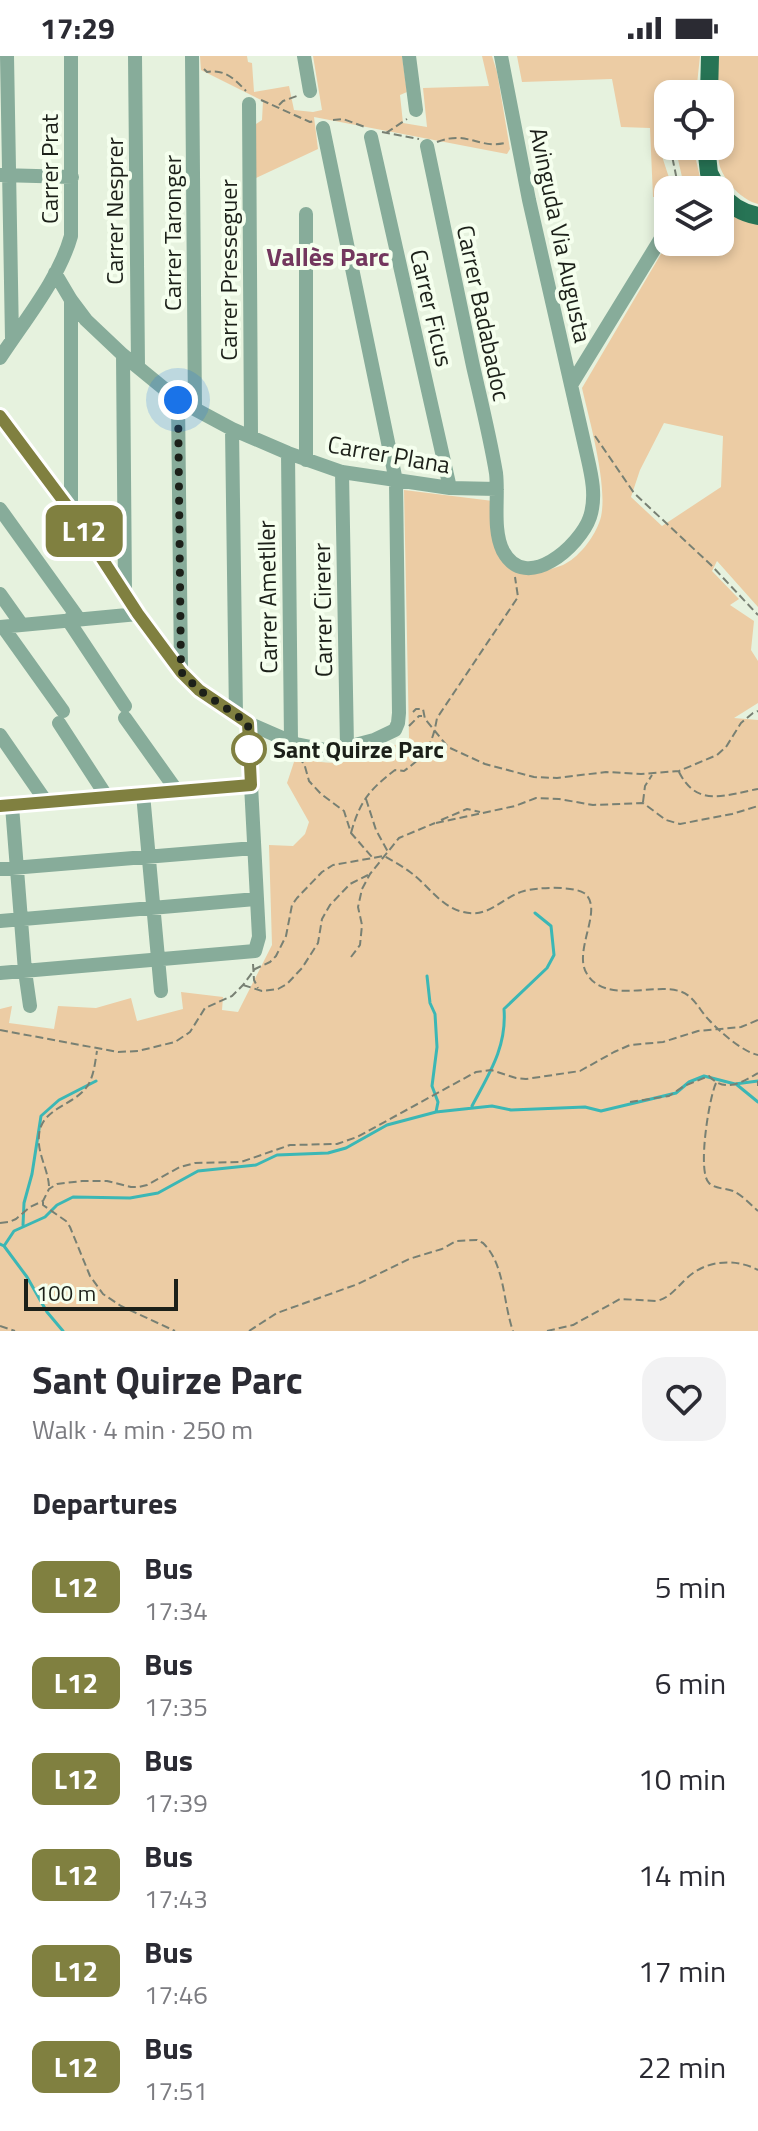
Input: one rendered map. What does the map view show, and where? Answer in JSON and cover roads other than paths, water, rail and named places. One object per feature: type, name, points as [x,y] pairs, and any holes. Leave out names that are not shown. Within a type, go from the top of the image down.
[{"type":"main road","points":[[709,80],[710,56]]},
{"type":"main road","points":[[734,206],[758,216]]},
{"type":"street","points":[[7,56],[4,176],[12,339]]},
{"type":"street","name":"Carrer Prat","points":[[0,358],[55,273],[71,236],[71,56]]},
{"type":"street","name":"Carrer Nesprer","points":[[135,56],[138,366]]},
{"type":"street","points":[[304,56],[310,91]]},
{"type":"street","points":[[409,56],[416,110]]},
{"type":"street","name":"Avinguda Via Augusta","points":[[501,56],[529,200],[594,493],[586,526],[568,550],[543,565],[531,568],[512,562]]},
{"type":"street","name":"Carrer Taronger","points":[[192,57],[195,409]]},
{"type":"street","name":"Carrer Presseguer","points":[[251,436],[253,99]]},
{"type":"street","points":[[0,416],[71,511],[138,614],[181,672],[199,690],[242,720],[293,743],[336,750],[393,732],[399,713],[396,481],[321,123]]},
{"type":"street","name":"Carrer Ficus","points":[[373,133],[450,488]]},
{"type":"street","name":"Carrer Badabadoc","points":[[427,146],[496,474],[499,539],[512,562]]},
{"type":"street","points":[[4,176],[72,177]]},
{"type":"street","points":[[306,214],[306,460]]},
{"type":"street","points":[[571,385],[654,250]]},
{"type":"street","name":"Carrer Plana","points":[[55,273],[86,320],[123,355],[178,400],[232,429],[342,472],[450,488],[497,489]]},
{"type":"street","points":[[71,300],[71,511]]},
{"type":"street","points":[[123,355],[125,593]]},
{"type":"street","points":[[178,400],[181,672]]},
{"type":"street","points":[[0,973],[255,951],[259,937],[251,785],[242,720],[232,429]]},
{"type":"street","name":"Carrer Ametller","points":[[288,453],[293,743]]},
{"type":"street","name":"Carrer Cirerer","points":[[342,472],[347,747]]},
{"type":"street","points":[[0,509],[73,620],[125,712],[177,791]]},
{"type":"street","points":[[0,594],[22,625]]},
{"type":"street","points":[[107,797],[61,717],[2,627],[138,614]]},
{"type":"street","points":[[0,735],[47,803]]},
{"type":"street","points":[[30,1006],[17,868],[6,806],[251,785]]},
{"type":"street","points":[[143,794],[161,991]]},
{"type":"street","points":[[0,869],[254,848]]},
{"type":"street","points":[[0,921],[257,899]]},
{"type":"waterway","points":[[472,1106],[500,1048],[504,1009],[547,968],[554,955],[551,926],[535,913]]},
{"type":"waterway","points":[[427,976],[430,1003],[435,1014],[437,1047],[432,1086],[438,1102],[436,1112]]},
{"type":"waterway","points":[[4,1246],[14,1231],[45,1217],[57,1205],[73,1197],[130,1198],[158,1193],[198,1171],[256,1165],[277,1155],[328,1153],[346,1148],[387,1125],[436,1112],[492,1106],[511,1110],[585,1107],[601,1111],[676,1093],[689,1082],[704,1076],[735,1084],[758,1081]]},
{"type":"waterway","points":[[23,1225],[24,1203],[41,1116],[59,1100],[96,1081]]},
{"type":"waterway","points":[[736,1084],[758,1102]]},
{"type":"waterway","points":[[0,1244],[27,1277],[47,1312],[63,1331]]},
{"type":"place","name":"Sant Quirze Parc","points":[[249,749]]},
{"type":"district","name":"Vallès Parc","points":[[328,256]]}]
